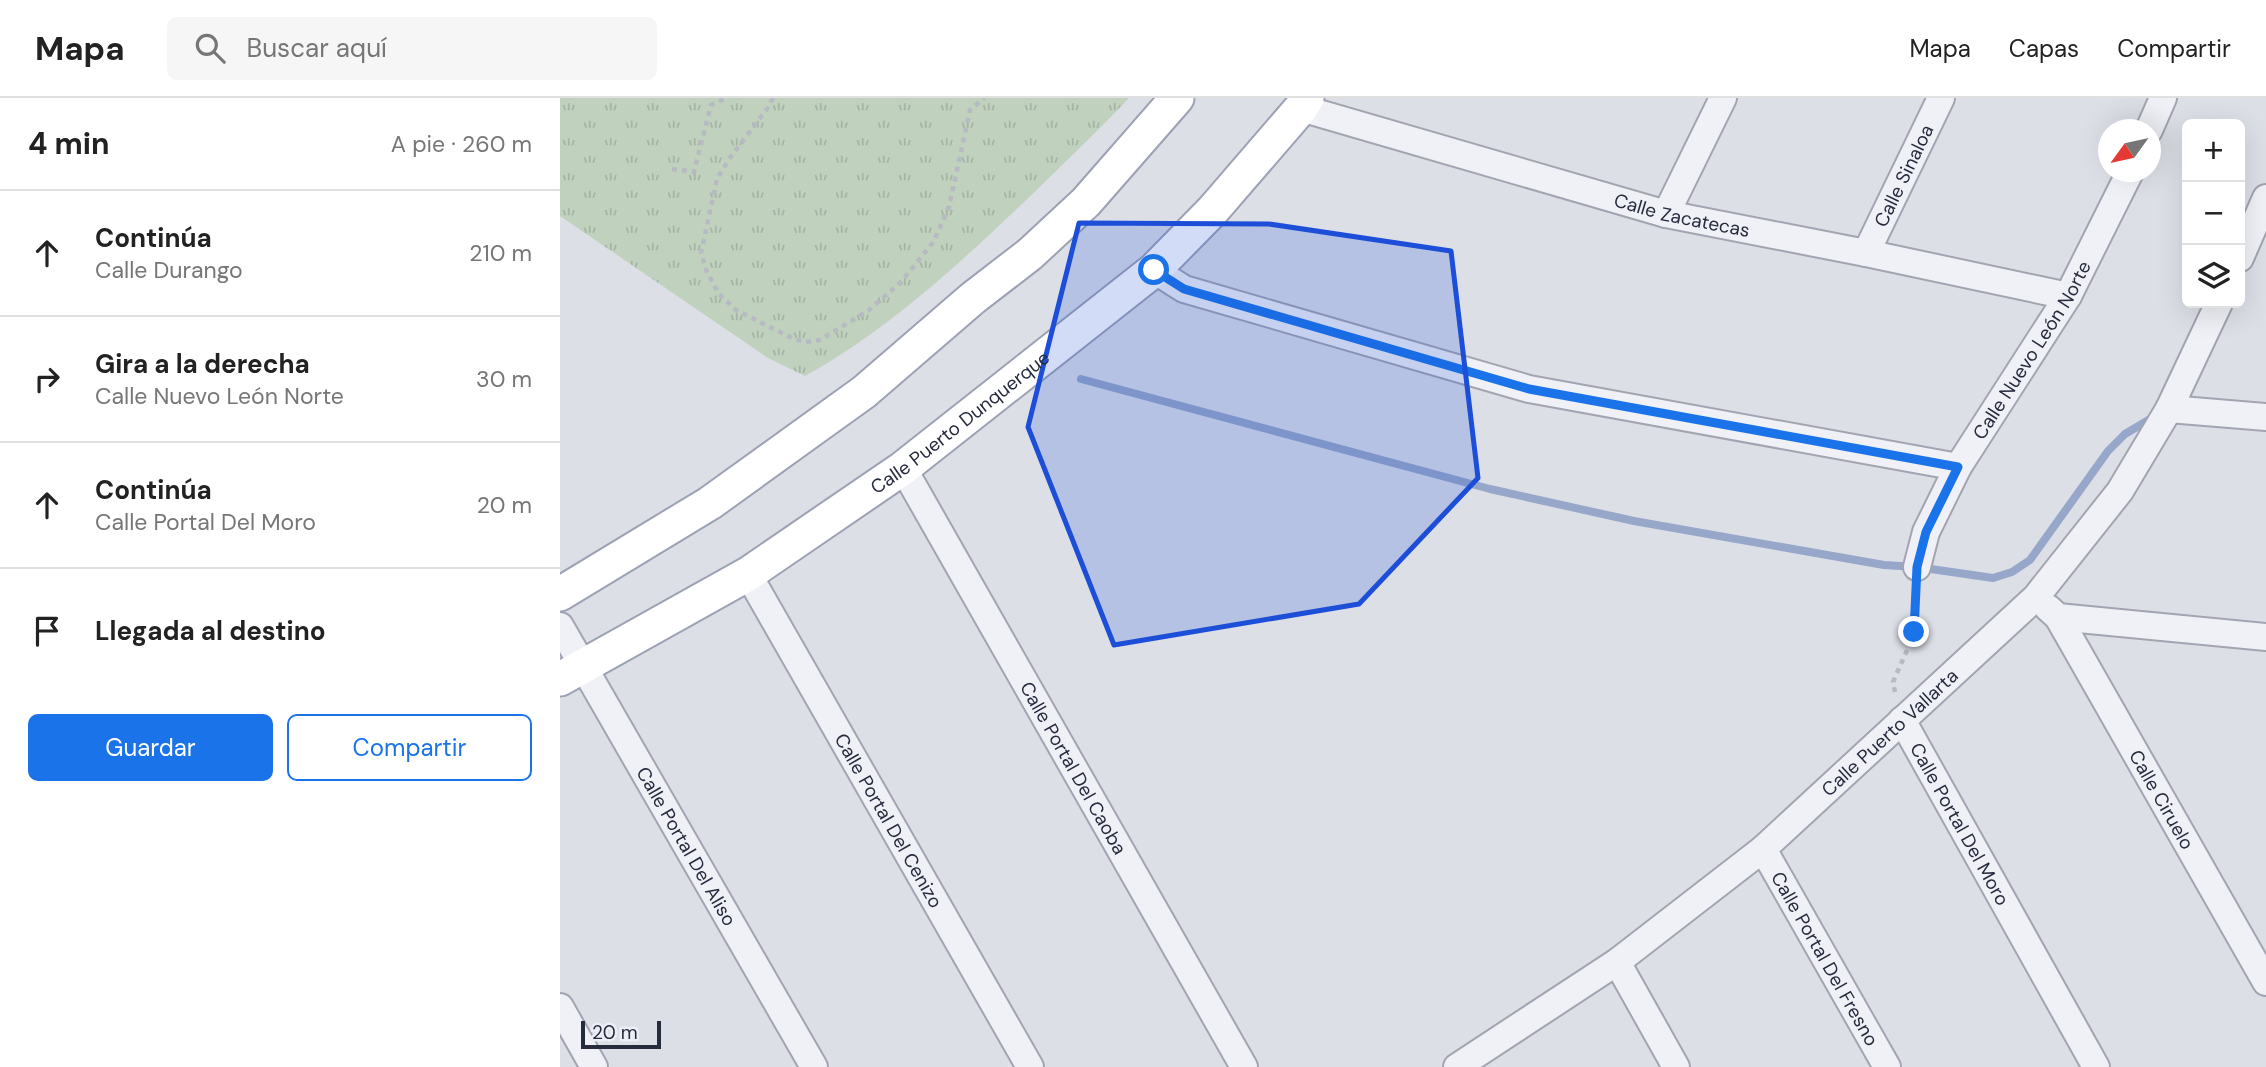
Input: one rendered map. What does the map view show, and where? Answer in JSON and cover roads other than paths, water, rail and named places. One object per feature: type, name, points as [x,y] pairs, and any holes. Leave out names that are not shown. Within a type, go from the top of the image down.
[{"type":"main road","points":[[560,594],[710,503],[864,392],[973,298],[1030,254],[1086,201],[1177,98]]},
{"type":"main road","name":"Calle Puerto Dunquerque","points":[[572,673],[748,574],[903,468],[1154,270],[1213,210],[1304,103]]},
{"type":"street","points":[[1666,214],[1723,98]]},
{"type":"street","name":"Calle Sinaloa","points":[[1866,253],[1941,98]]},
{"type":"street","points":[[2154,119],[2163,98]]},
{"type":"street","name":"Calle Zacatecas","points":[[1304,103],[1666,214],[2068,296]]},
{"type":"street","name":"Calle Nuevo León Norte","points":[[1917,567],[1926,532],[1958,467],[2068,296],[2125,182]]},
{"type":"street","points":[[2245,246],[2266,198]]},
{"type":"street","points":[[1154,270],[1184,289],[1529,389],[1958,467]]},
{"type":"street","name":"Calle Puerto Vallarta","points":[[1459,1066],[1617,962],[1763,849],[2036,597],[2120,491],[2169,409],[2217,308]]},
{"type":"street","points":[[2169,409],[2266,417]]},
{"type":"street","name":"Calle Portal Del Caoba","points":[[903,468],[1244,1067]]},
{"type":"street","name":"Calle Portal Del Cenizo","points":[[748,574],[1030,1067]]},
{"type":"street","name":"Calle Ciruelo","points":[[2036,597],[2058,617],[2266,982]]},
{"type":"street","points":[[2058,617],[2266,637]]},
{"type":"street","name":"Calle Portal Del Aliso","points":[[560,626],[572,673],[814,1067]]},
{"type":"street","name":"Calle Portal Del Moro","points":[[1902,720],[2096,1067]]},
{"type":"street","name":"Calle Portal Del Fresno","points":[[1763,849],[1887,1067]]},
{"type":"street","points":[[1617,962],[1676,1067]]},
{"type":"street","points":[[560,1007],[594,1067]]},
{"type":"waterway","points":[[1081,379],[1490,489],[1634,521],[1884,565],[1993,578],[2012,572],[2030,560],[2108,451],[2125,434],[2157,415]]}]
